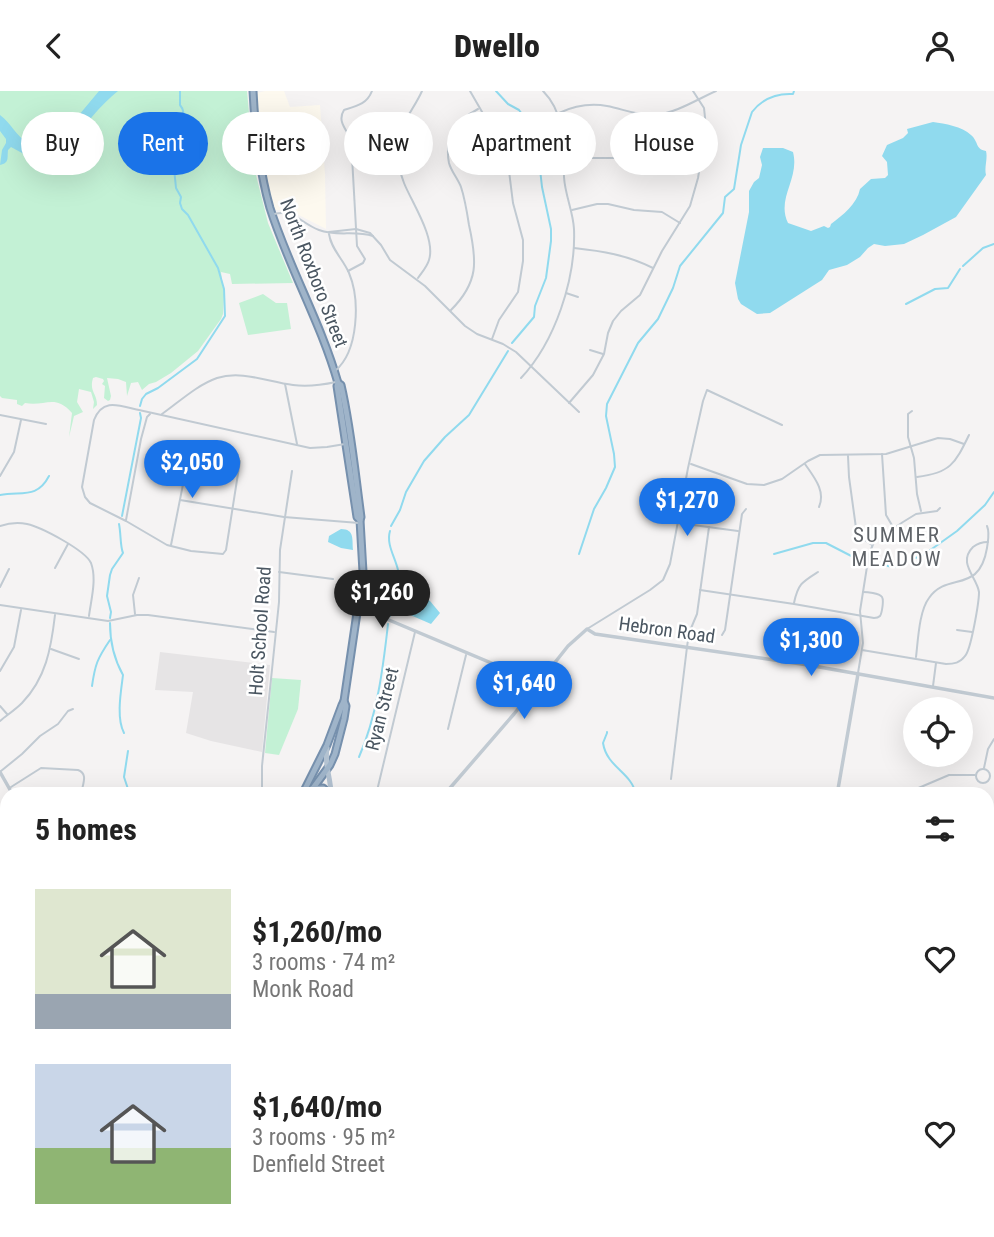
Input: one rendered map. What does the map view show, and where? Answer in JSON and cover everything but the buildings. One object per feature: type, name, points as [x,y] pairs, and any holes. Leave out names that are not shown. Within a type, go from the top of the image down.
[{"type":"highway","name":"North Roxboro Street","points":[[253,91],[258,151],[265,187],[273,215],[335,372],[352,466],[355,468],[361,517],[363,566],[344,701],[327,745]]},
{"type":"highway","name":"North Roxboro Street","points":[[338,383],[341,385],[357,517],[360,522]]},
{"type":"highway","name":"North Roxboro Street","points":[[327,769],[340,741],[346,706],[344,701]]},
{"type":"highway","points":[[306,787],[327,745]]},
{"type":"highway","points":[[313,787],[327,769]]},
{"type":"main road","name":"North Roxboro Street","points":[[327,745],[325,760],[330,787]]},
{"type":"street","points":[[348,271],[364,261],[364,258],[357,246],[351,139],[342,125],[341,116],[345,110],[362,104],[372,91]]},
{"type":"street","points":[[417,279],[429,261],[430,247],[401,176],[398,144],[403,126],[422,91]]},
{"type":"street","points":[[470,91],[487,120],[495,147],[509,171],[513,202],[523,240],[518,292],[499,320],[492,340]]},
{"type":"street","points":[[542,91],[557,112]]},
{"type":"street","points":[[693,91],[705,112]]},
{"type":"street","points":[[561,112],[595,105],[644,115],[659,114],[678,109],[716,91]]},
{"type":"street","points":[[450,311],[469,288],[475,261],[461,189],[449,163],[449,145],[457,125],[480,108]]},
{"type":"street","points":[[521,378],[531,366],[554,325],[570,273],[574,225],[565,175]]},
{"type":"street","points":[[569,403],[590,380],[604,354],[608,333],[615,319],[638,297],[690,206],[698,175]]},
{"type":"street","points":[[570,210],[608,204],[634,210],[662,212],[680,223]]},
{"type":"street","points":[[273,215],[288,212],[317,229],[334,235],[356,233],[373,236]]},
{"type":"street","points":[[329,232],[365,230],[381,245],[390,260],[417,279],[472,331],[513,349],[579,412]]},
{"type":"street","points":[[329,232],[331,243],[348,271],[354,292],[356,319],[346,358],[335,372]]},
{"type":"street","points":[[573,248],[616,253],[653,268]]},
{"type":"street","points":[[565,293],[578,297]]},
{"type":"street","points":[[590,350],[604,354]]},
{"type":"street","points":[[162,415],[200,387],[219,377],[235,375],[311,386],[338,383]]},
{"type":"street","points":[[285,384],[297,445]]},
{"type":"street","points":[[451,787],[502,729],[568,646],[587,629],[663,580],[670,564],[688,464],[707,390],[782,425]]},
{"type":"street","points":[[240,461],[226,550],[223,554],[171,546],[90,503],[83,490],[94,420],[99,410],[107,405],[297,445],[317,448],[349,444]]},
{"type":"street","points":[[912,411],[908,414],[907,430],[922,512]]},
{"type":"street","points":[[126,521],[141,439],[147,417],[151,413]]},
{"type":"street","points":[[0,415],[46,424]]},
{"type":"street","points":[[0,476],[14,452],[21,420]]},
{"type":"street","points":[[916,477],[936,474],[949,466],[958,457],[969,435]]},
{"type":"street","points":[[688,464],[747,484],[759,485],[782,479],[820,455],[882,454],[938,438],[964,444]]},
{"type":"street","points":[[171,546],[190,449]]},
{"type":"street","points":[[882,454],[886,515],[894,528]]},
{"type":"street","points":[[848,455],[856,528],[863,539],[872,545]]},
{"type":"street","points":[[804,463],[819,487],[821,502],[818,507]]},
{"type":"street","name":"Holt School Road","points":[[262,787],[279,602],[280,544],[292,471]]},
{"type":"street","points":[[180,500],[284,517],[360,522]]},
{"type":"street","points":[[838,787],[862,650],[860,616],[872,545],[922,512],[937,511],[940,508]]},
{"type":"street","points":[[722,635],[725,631],[742,514],[746,509]]},
{"type":"street","points":[[678,523],[739,531]]},
{"type":"street","points":[[0,526],[28,524],[84,553],[92,565],[89,618]]},
{"type":"street","points":[[915,659],[924,607],[928,599],[940,588],[969,579],[982,566],[988,542],[987,526]]},
{"type":"street","points":[[671,779],[689,633],[697,614],[709,527]]},
{"type":"street","points":[[862,650],[953,664],[965,657],[970,647],[979,595],[977,584],[968,568],[968,554],[980,543],[988,542]]},
{"type":"street","points":[[55,568],[68,544]]},
{"type":"street","points":[[0,587],[9,569]]},
{"type":"street","points":[[279,572],[333,579]]},
{"type":"street","points":[[794,604],[801,582],[818,572]]},
{"type":"street","points":[[135,615],[133,595],[139,578]]},
{"type":"street","points":[[700,590],[877,618],[881,614],[882,596],[863,591]]},
{"type":"street","points":[[0,605],[109,621],[148,615],[275,632]]},
{"type":"street","points":[[358,607],[539,683]]},
{"type":"street","points":[[0,671],[15,641],[21,608]]},
{"type":"street","points":[[0,721],[20,705],[44,671],[51,649],[55,613]]},
{"type":"street","name":"Hebron Road","points":[[587,629],[595,634],[933,686],[994,698]]},
{"type":"street","points":[[957,630],[973,632]]},
{"type":"street","name":"Ryan Street","points":[[378,787],[416,631]]},
{"type":"street","points":[[51,649],[79,659]]},
{"type":"street","points":[[448,729],[466,652]]},
{"type":"street","points":[[933,686],[936,662]]},
{"type":"street","points":[[0,706],[8,715]]},
{"type":"street","points":[[73,709],[0,772],[10,787],[41,768],[78,770],[85,777],[83,787]]},
{"type":"street","points":[[984,769],[988,749],[994,739]]},
{"type":"street","points":[[984,769],[989,771],[992,778],[982,783],[975,775],[984,769]]},
{"type":"street","points":[[921,787],[949,775],[975,775]]},
{"type":"shaded area","points":[[284,91],[290,107],[320,105],[321,112],[258,112],[257,93]]},
{"type":"shaded area","points":[[266,175],[325,175],[326,229],[289,210],[273,208]]},
{"type":"shaded area","points":[[160,652],[270,665],[262,752],[186,733],[193,692],[155,690]]},
{"type":"green space","points":[[0,91],[247,91],[249,112],[222,112],[222,175],[256,175],[268,223],[293,283],[232,284],[230,274],[221,272],[223,314],[198,351],[171,373],[142,390],[138,382],[131,383],[127,396],[126,382],[107,378],[111,396],[108,401],[104,398],[103,379],[93,378],[92,386],[97,405],[93,409],[91,392],[79,389],[77,402],[83,412],[74,416],[69,437],[72,413],[66,407],[55,402],[25,403],[22,406],[17,404],[17,400],[0,396]]},
{"type":"green space","points":[[263,294],[276,303],[287,303],[291,329],[248,335],[239,303]]},
{"type":"green space","points":[[272,678],[301,680],[298,709],[279,755],[265,753]]},
{"type":"water","points":[[99,91],[118,91],[96,112],[82,112]]},
{"type":"water","points":[[0,115],[20,137],[21,152],[11,147],[7,161],[0,165],[6,139],[0,131]]},
{"type":"water","points":[[933,122],[963,129],[980,149],[986,151],[986,175],[956,217],[904,244],[874,244],[847,265],[829,270],[822,280],[770,313],[757,314],[741,304],[735,283],[749,212],[749,191],[759,178],[763,148],[783,148],[793,152],[793,171],[786,197],[785,214],[788,223],[811,231],[824,226],[830,227],[849,209],[860,189],[871,179],[885,178],[888,175],[887,162],[882,156],[887,145],[903,138],[908,133],[907,129]]},
{"type":"water","points":[[341,529],[351,533],[353,550],[328,542],[329,536]]},
{"type":"water","points":[[417,593],[430,601],[440,613],[431,624],[408,614],[410,603]]},
{"type":"waterway","points":[[140,406],[146,394],[197,359],[225,316],[224,289],[218,268],[182,209],[181,197],[176,188],[174,168],[179,148],[179,124],[183,116],[180,91]]},
{"type":"waterway","points":[[496,91],[508,104],[519,110],[536,133],[542,187],[551,229],[546,278],[535,306],[534,317],[512,343]]},
{"type":"waterway","points":[[579,554],[594,509],[615,467],[606,416],[607,404],[638,343],[658,319],[680,266],[723,213],[725,197],[734,189],[741,145],[752,112],[770,97],[793,94],[794,91]]},
{"type":"waterway","points":[[963,266],[983,248],[994,244]]},
{"type":"waterway","points":[[906,304],[935,289],[948,288],[960,269]]},
{"type":"waterway","points":[[391,526],[424,461],[469,415],[508,351]]},
{"type":"waterway","points":[[122,516],[140,413]]},
{"type":"waterway","points":[[0,495],[34,491],[49,476]]},
{"type":"waterway","points":[[873,562],[896,567],[922,556],[957,531],[985,505],[994,492]]},
{"type":"waterway","points":[[110,618],[107,596],[110,575],[123,553],[119,524]]},
{"type":"waterway","points":[[390,531],[390,546],[399,576],[390,616]]},
{"type":"waterway","points":[[774,554],[813,543],[826,543],[861,561]]},
{"type":"waterway","points":[[398,589],[413,599]]},
{"type":"waterway","points":[[110,623],[113,650],[123,675],[120,712],[124,733]]},
{"type":"waterway","points":[[359,757],[375,709],[388,624]]},
{"type":"waterway","points":[[92,686],[97,662],[110,640]]},
{"type":"waterway","points":[[607,732],[603,743],[605,751],[634,787]]},
{"type":"waterway","points":[[127,787],[124,777],[128,751]]},
{"type":"district","name":"SUMMER MEADOW","points":[[897,547]]}]
